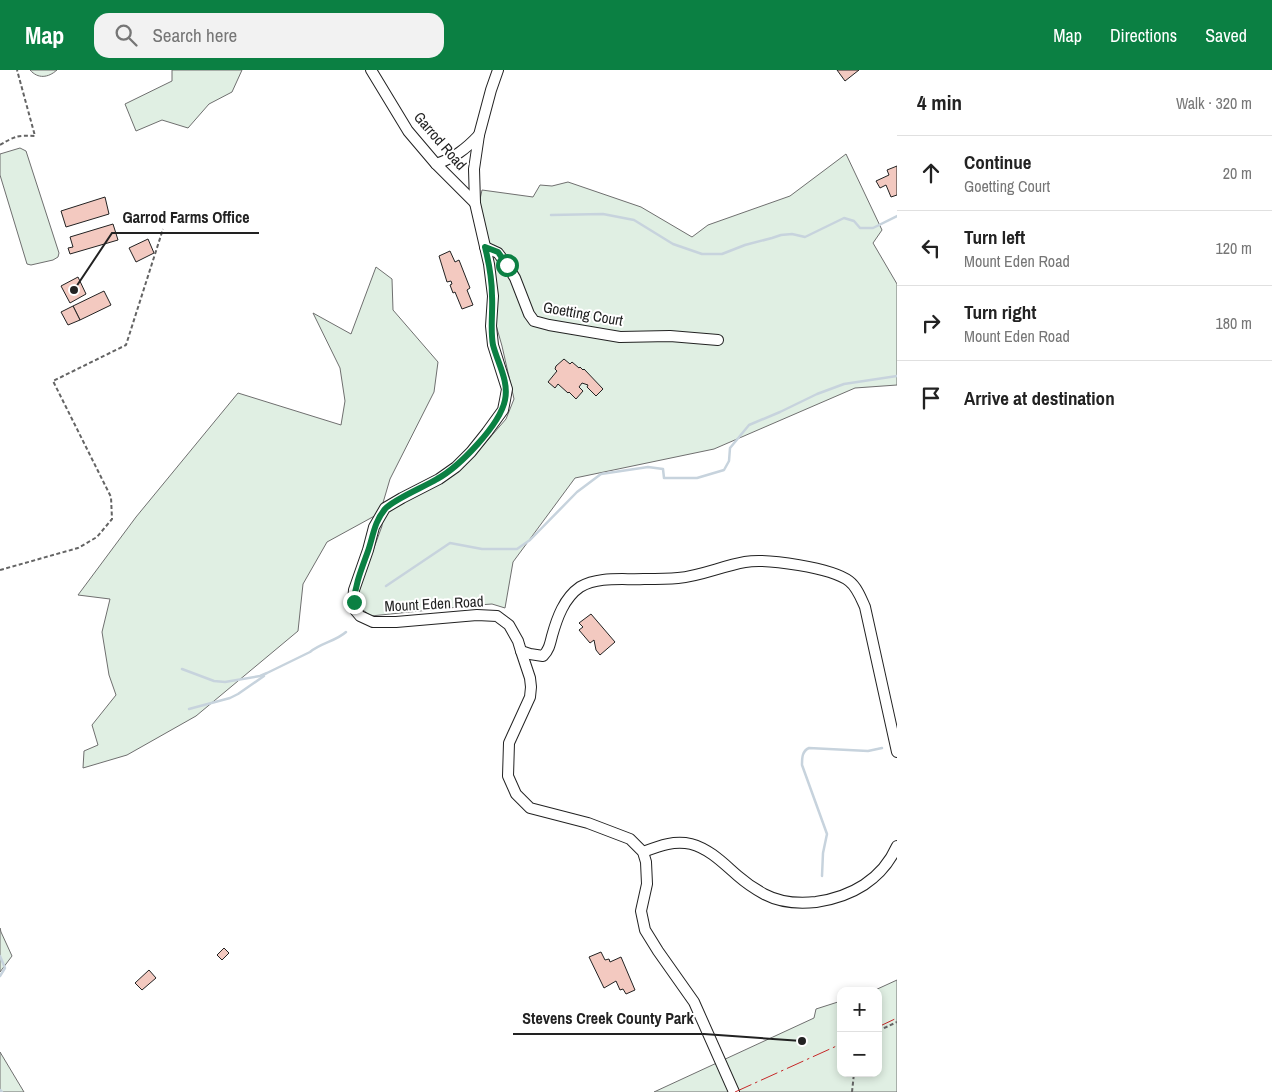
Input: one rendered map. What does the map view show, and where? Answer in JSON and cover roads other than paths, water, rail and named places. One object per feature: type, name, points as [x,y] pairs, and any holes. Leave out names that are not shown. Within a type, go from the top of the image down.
[{"type":"street","name":"Garrod Road","points":[[370,70],[408,131],[436,164],[475,203]]},
{"type":"street","name":"Mount Eden Road","points":[[498,70],[479,135],[474,169],[475,203],[489,264],[493,345],[507,389],[502,410],[471,452],[456,467],[439,479],[385,508],[374,527],[354,590],[354,602],[360,616],[373,622],[396,622],[477,615],[497,616],[509,625],[518,641],[530,678],[530,697],[509,742],[508,776],[516,794],[530,808],[588,823],[630,839],[643,852]]},
{"type":"street","points":[[436,164],[459,154],[479,135]]},
{"type":"street","name":"Goetting Court","points":[[485,247],[498,252],[507,265],[515,278],[534,322],[620,337],[670,336],[718,340]]},
{"type":"street","points":[[528,672],[550,648],[556,622],[563,606],[571,595],[581,587],[593,582],[620,579],[685,577],[753,561],[819,569],[849,581],[859,593],[865,606],[897,752]]},
{"type":"street","points":[[521,651],[543,656]]},
{"type":"street","points":[[734,1092],[694,1002],[658,951],[646,930],[641,911],[647,884],[646,862],[643,852],[664,844],[692,844],[724,862],[738,876],[766,895],[780,900],[805,903],[832,900],[861,888],[880,871],[897,846]]},
{"type":"waterway","points":[[551,215],[603,214],[634,220],[673,244],[702,254],[722,254],[745,245],[781,235],[792,234],[805,237],[844,218],[854,221],[860,228],[873,228],[897,216]]},
{"type":"waterway","points":[[386,586],[450,543],[482,549],[517,549],[530,540],[577,492],[601,474],[648,467],[663,469],[664,478],[697,478],[724,470],[729,461],[730,448],[749,425],[817,394],[844,384],[897,376]]},
{"type":"waterway","points":[[182,669],[214,681],[225,682],[260,676],[338,638],[346,632]]},
{"type":"waterway","points":[[189,709],[230,698],[264,676]]},
{"type":"waterway","points":[[822,876],[823,853],[827,834],[802,765],[802,757],[809,748],[868,751],[882,748]]},
{"type":"waterway","points":[[0,956],[5,968],[0,976]]},
{"type":"place","name":"Garrod Farms Office","points":[[74,290]]},
{"type":"place","name":"Stevens Creek County Park","points":[[802,1041]]}]
